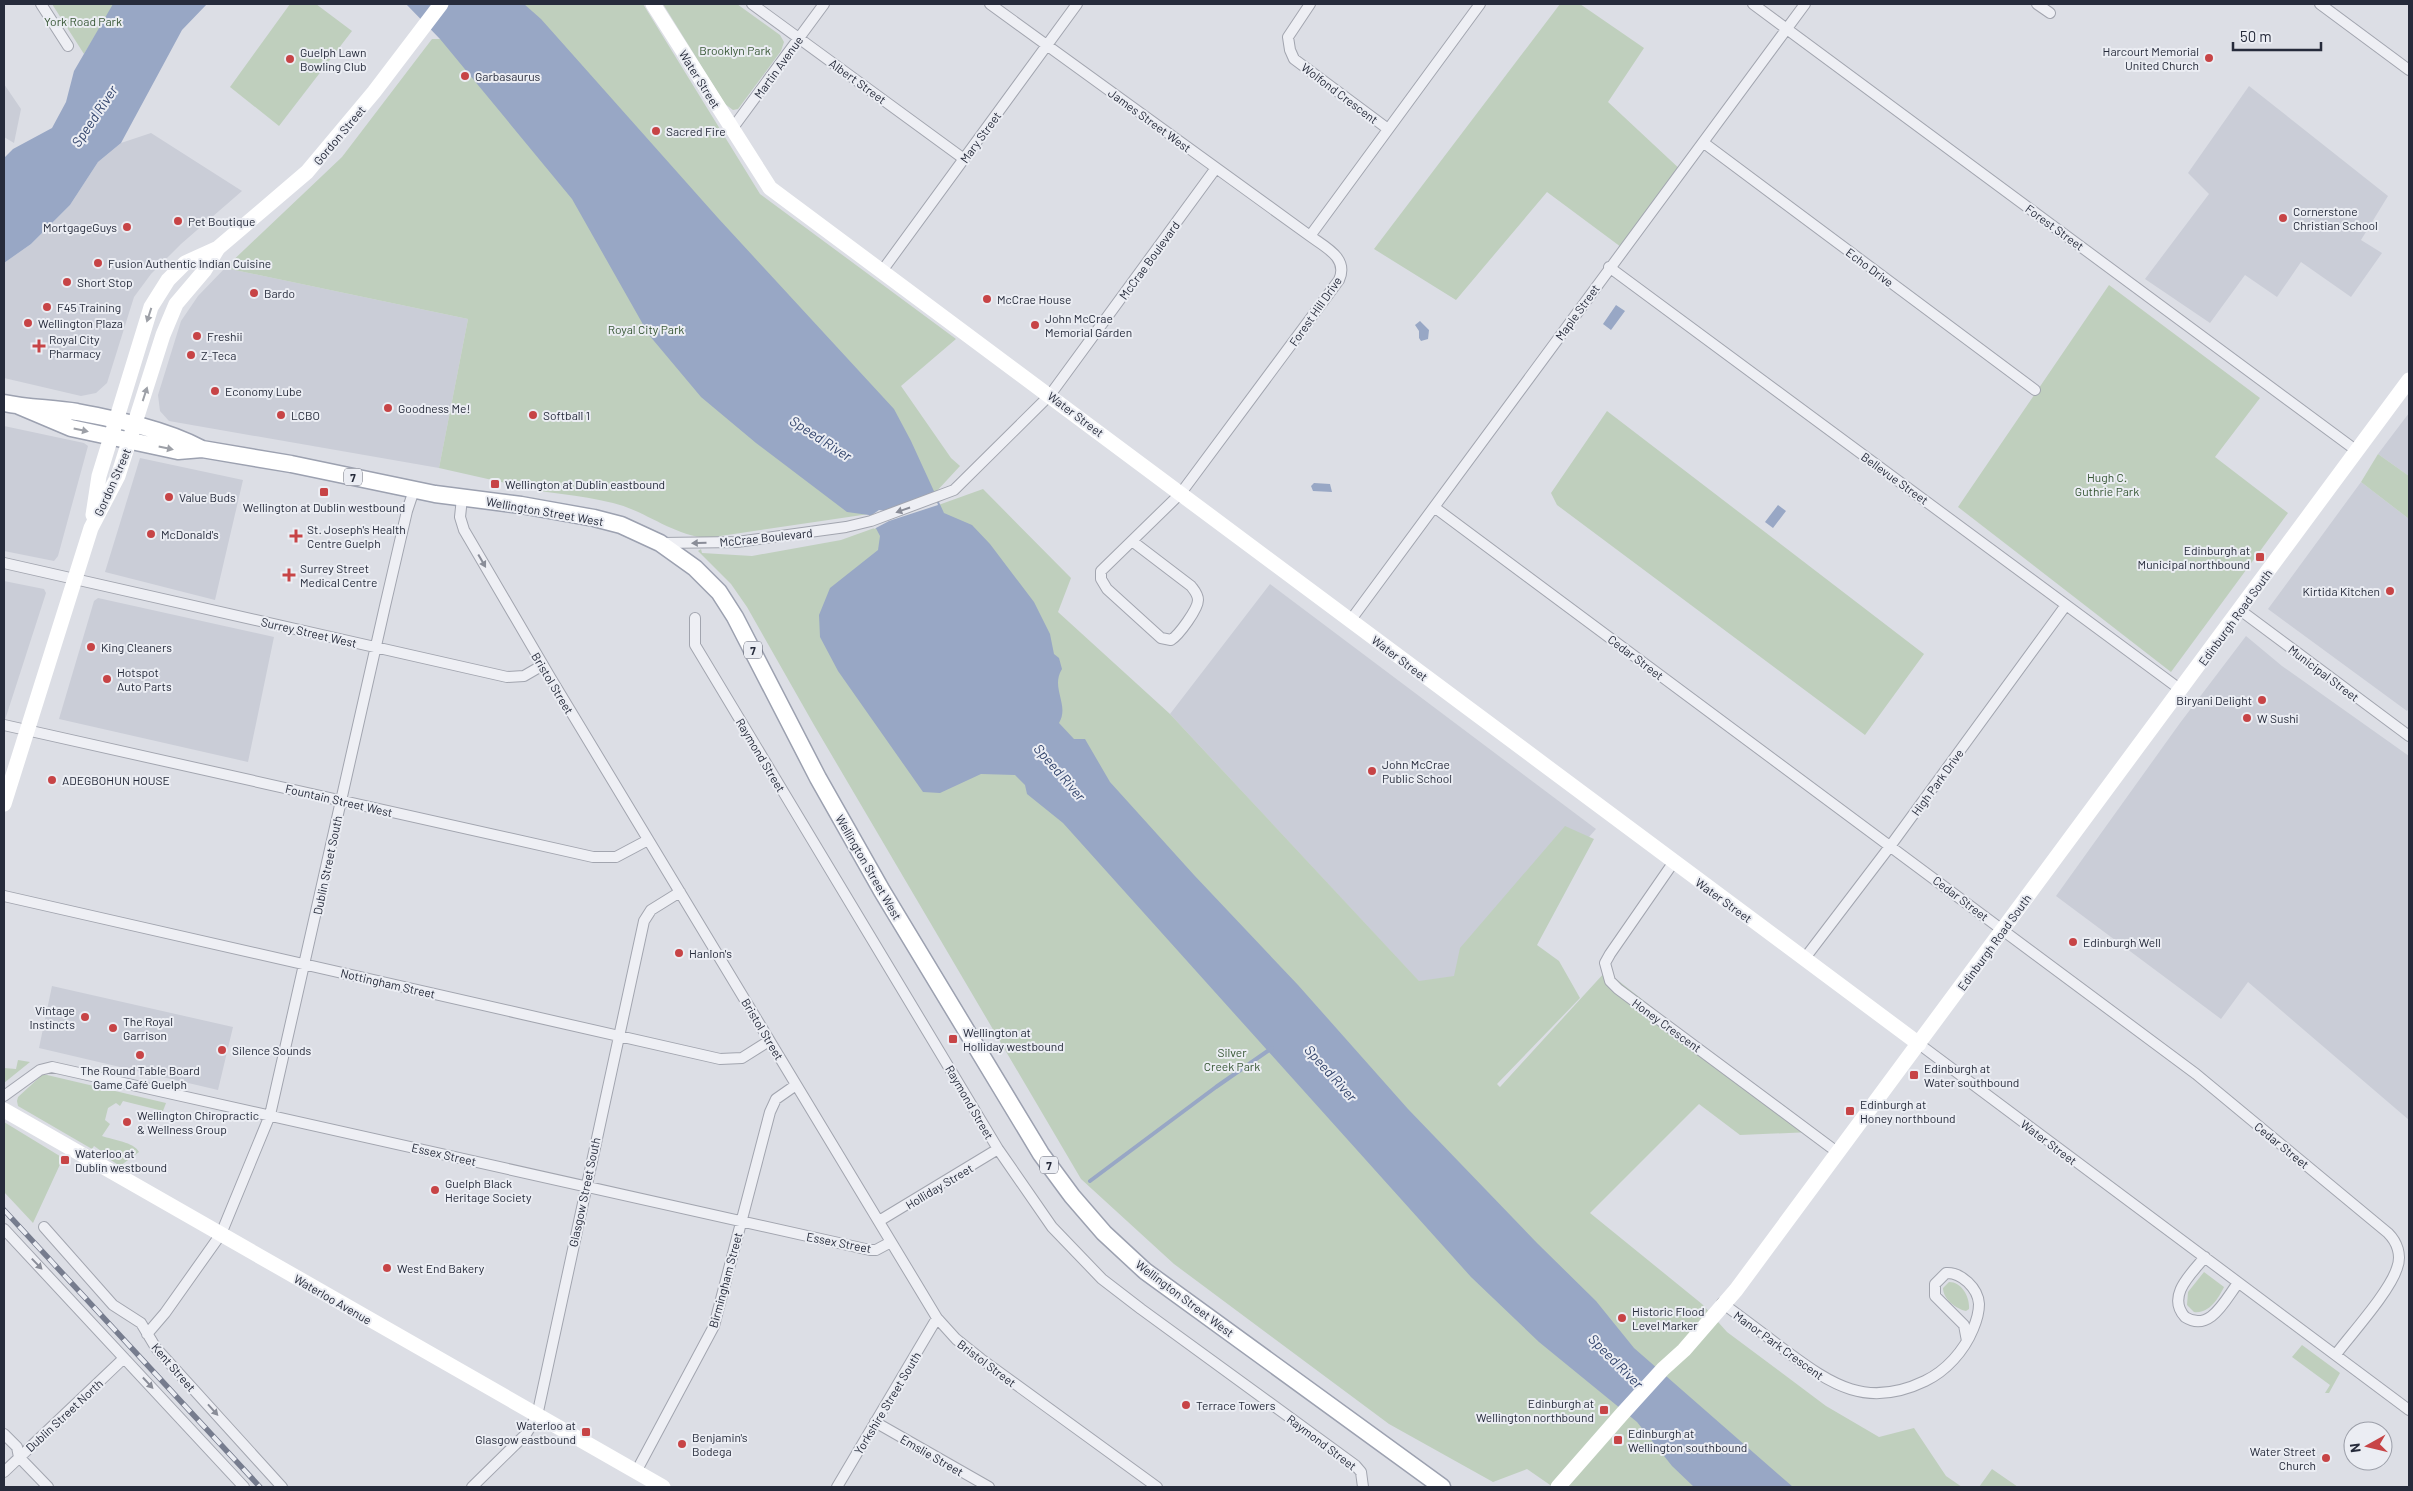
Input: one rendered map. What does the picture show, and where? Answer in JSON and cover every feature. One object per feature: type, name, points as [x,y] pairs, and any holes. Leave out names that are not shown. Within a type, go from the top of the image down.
[{"type":"main road","name":"Gordon Street","points":[[91,528],[99,476],[151,308],[157,296],[168,280],[185,263],[218,248],[307,172],[374,92],[441,4]]},
{"type":"main road","name":"Water Street","points":[[653,4],[770,188],[1050,395],[1673,863],[1805,958],[1919,1044]]},
{"type":"main road","name":"Gordon Street","points":[[4,804],[91,528],[118,476],[170,317],[184,293],[204,271],[218,248]]},
{"type":"main road","name":"Edinburgh Road South","points":[[1558,1487],[1663,1369],[1684,1350],[1722,1303],[1736,1290],[2409,380]]},
{"type":"main road","name":"7","points":[[12,404],[71,428],[114,428],[133,433]]},
{"type":"main road","name":"Wellington Street West","points":[[133,433],[180,438],[202,449],[291,464],[414,490],[521,505],[603,520],[639,532],[660,543],[695,568],[719,592],[735,617],[818,778],[882,891],[1041,1154],[1072,1196],[1104,1233],[1145,1270],[1442,1487]]},
{"type":"main road","name":"Waterloo Avenue","points":[[4,1110],[663,1487]]},
{"type":"street","points":[[41,4],[68,46]]},
{"type":"street","name":"Albert Street","points":[[752,4],[964,159]]},
{"type":"street","name":"Martin Avenue","points":[[732,129],[824,4]]},
{"type":"street","name":"James Street West","points":[[990,4],[1310,236]]},
{"type":"street","name":"Mary Street","points":[[882,271],[1077,4]]},
{"type":"street","name":"Wolfond Crescent","points":[[1310,4],[1288,37],[1294,59],[1388,129]]},
{"type":"street","points":[[1310,236],[1480,4]]},
{"type":"street","name":"Forest Street","points":[[1753,4],[2357,451]]},
{"type":"street","name":"Maple Street","points":[[1350,621],[1609,267],[1704,143],[1805,4]]},
{"type":"street","points":[[2037,4],[2050,13]]},
{"type":"street","points":[[2320,4],[2409,70]]},
{"type":"street","name":"Echo Drive","points":[[1704,143],[2035,390]]},
{"type":"street","name":"McCrae Boulevard","points":[[660,543],[737,542],[818,532],[871,521],[950,493],[1050,395],[1216,168]]},
{"type":"street","name":"Forest Hill Drive","points":[[1132,541],[1191,586],[1198,595],[1199,603],[1195,610],[1171,640],[1161,638],[1107,588],[1101,579],[1101,571],[1181,493],[1339,280],[1342,268],[1338,258],[1310,236]]},
{"type":"street","name":"Bellevue Street","points":[[1609,267],[2181,690]]},
{"type":"street","name":"Dublin Street South","points":[[221,1234],[270,1115],[407,510],[414,490]]},
{"type":"street","name":"Bristol Street","points":[[462,498],[460,518],[464,530],[769,1042],[937,1318],[956,1339],[977,1356],[1157,1487]]},
{"type":"street","name":"Cedar Street","points":[[1434,507],[1891,845],[2196,1074],[2392,1237],[2399,1254],[2395,1274],[2336,1353]]},
{"type":"street","name":"Surrey Street West","points":[[4,563],[507,677],[524,676],[543,665]]},
{"type":"street","name":"High Park Drive","points":[[1805,958],[1891,845],[2066,605]]},
{"type":"street","name":"Municipal Street","points":[[2240,610],[2409,736]]},
{"type":"street","name":"Raymond Street","points":[[695,618],[695,645],[998,1149],[1052,1227],[1102,1279],[1140,1309],[1355,1465],[1361,1472],[1363,1487]]},
{"type":"street","name":"Fountain Street West","points":[[4,725],[602,858],[616,858],[648,840]]},
{"type":"street","name":"Honey Crescent","points":[[1673,863],[1605,963],[1610,981],[1618,989],[1838,1152]]},
{"type":"street","name":"Glasgow Street South","points":[[473,1487],[526,1434],[537,1416],[585,1186],[644,922],[651,910],[680,892]]},
{"type":"street","name":"Nottingham Street","points":[[4,896],[727,1060],[742,1058],[769,1042]]},
{"type":"street","name":"Water Street","points":[[1919,1044],[2238,1283],[2336,1353],[2409,1410]]},
{"type":"street","name":"Essex Street","points":[[4,1096],[40,1070],[52,1067],[870,1250],[876,1250],[891,1242]]},
{"type":"street","name":"Birmingham Street","points":[[636,1472],[714,1326],[770,1112],[776,1099],[796,1085]]},
{"type":"street","name":"Holliday Street","points":[[879,1221],[998,1149]]},
{"type":"street","name":"Kent Street","points":[[44,1227],[112,1305],[140,1323],[156,1348],[282,1487]]},
{"type":"street","points":[[4,1229],[244,1487]]},
{"type":"street","points":[[147,1334],[165,1313],[221,1234]]},
{"type":"street","points":[[2205,1257],[2178,1293],[2178,1307],[2185,1317],[2198,1322],[2211,1319],[2238,1283]]},
{"type":"street","name":"Manor Park Crescent","points":[[1722,1303],[1820,1377],[1858,1392],[1880,1394],[1917,1385],[1947,1366],[1967,1341],[1979,1309],[1978,1297],[1968,1283],[1960,1277],[1954,1273],[1946,1274],[1936,1284],[1935,1296],[1964,1325],[1967,1341]]},
{"type":"street","name":"Yorkshire Street South","points":[[837,1487],[937,1318]]},
{"type":"street","name":"Dublin Street North","points":[[4,1472],[124,1358]]},
{"type":"street","name":"Emslie Street","points":[[875,1422],[989,1487]]},
{"type":"street","points":[[4,1434],[17,1447],[19,1457],[48,1487]]},
{"type":"shaded area","points":[[4,84],[21,109],[14,143],[4,137]]},
{"type":"shaded area","name":"Cornerstone Christian School","points":[[2249,86],[2388,196],[2361,240],[2382,253],[2351,297],[2301,262],[2277,297],[2245,275],[2210,323],[2145,279],[2209,194],[2188,173]]},
{"type":"shaded area","points":[[151,133],[242,191],[181,244],[151,274],[134,297],[107,383],[96,393],[81,396],[4,378],[4,263],[31,244],[70,205],[98,162],[121,143]]},
{"type":"shaded area","points":[[225,268],[468,319],[439,468],[169,421],[160,411],[158,395],[181,321],[198,296]]},
{"type":"shaded area","points":[[2409,413],[2409,476],[2378,454]]},
{"type":"shaded area","points":[[4,426],[84,443],[88,446],[58,556],[54,561],[4,551]]},
{"type":"shaded area","points":[[140,458],[243,480],[215,600],[105,572]]},
{"type":"shaded area","points":[[2361,482],[2409,519],[2409,708],[2407,711],[2268,609]]},
{"type":"shaded area","points":[[4,581],[44,589],[46,593],[4,723]]},
{"type":"shaded area","name":"John McCrae Public School","points":[[1270,584],[1596,829],[1441,1005],[1170,714]]},
{"type":"shaded area","points":[[98,598],[274,637],[248,762],[59,719],[94,601]]},
{"type":"shaded area","points":[[2246,636],[2282,666],[2409,756],[2409,1120],[2248,982],[2221,1019],[2056,896],[2180,723]]},
{"type":"shaded area","points":[[52,986],[233,1027],[218,1090],[39,1048]]},
{"type":"green space","name":"York Road Park","points":[[52,4],[114,4],[84,54]]},
{"type":"green space","name":"Guelph Lawn Bowling Club","points":[[290,4],[316,4],[352,31],[279,126],[230,87]]},
{"type":"green space","name":"Royal City Park","points":[[464,4],[643,4],[760,194],[956,339],[901,386],[951,458],[960,466],[935,493],[869,514],[707,538],[694,536],[671,528],[637,511],[613,503],[510,487],[510,484],[439,468],[468,319],[225,268],[342,157],[432,39],[440,39]]},
{"type":"green space","name":"Brooklyn Park","points":[[663,4],[737,4],[780,35],[784,42],[781,51],[738,109],[733,110],[725,104]]},
{"type":"green space","points":[[1560,4],[1580,4],[1644,48],[1608,102],[1683,172],[1625,250],[1547,192],[1456,300],[1374,249]]},
{"type":"green space","name":"Hugh C. Guthrie Park","points":[[2109,285],[2260,398],[2215,457],[2288,513],[2171,672],[1958,507]]},
{"type":"green space","points":[[1607,411],[1924,654],[1865,735],[1557,505],[1551,493]]},
{"type":"green space","points":[[2378,454],[2409,476],[2409,519],[2361,482]]},
{"type":"green space","name":"Silver Creek Park","points":[[983,489],[1071,578],[1058,612],[1170,714],[1419,981],[1454,976],[1460,948],[1565,826],[1594,839],[1537,945],[1559,961],[1580,998],[1497,1084],[1500,1087],[1606,971],[1811,1132],[1740,1135],[1699,1104],[1590,1213],[1702,1304],[1727,1332],[1826,1406],[1879,1437],[1914,1428],[1946,1476],[1962,1487],[1553,1487],[1527,1469],[1493,1482],[1389,1424],[1174,1264],[1081,1179],[814,725],[747,607],[731,584],[698,551],[701,549],[702,553],[752,556],[841,540]]},
{"type":"green space","points":[[18,1060],[30,1062],[4,1083],[4,1068],[16,1069]]},
{"type":"green space","points":[[42,1075],[166,1103],[163,1111],[123,1101],[120,1106],[116,1103],[108,1108],[105,1120],[110,1124],[102,1136],[133,1146],[139,1152],[120,1166],[94,1146],[92,1149],[18,1106],[18,1097]]},
{"type":"green space","points":[[4,1122],[63,1158],[33,1223],[4,1192]]},
{"type":"green space","points":[[2204,1272],[2224,1287],[2216,1301],[2209,1308],[2204,1311],[2194,1312],[2187,1305],[2188,1292]]},
{"type":"green space","points":[[1949,1282],[1961,1287],[1967,1295],[1969,1309],[1966,1311],[1954,1306],[1945,1296],[1943,1288]]},
{"type":"green space","points":[[2302,1345],[2340,1373],[2329,1393],[2325,1393],[2330,1385],[2292,1357]]},
{"type":"green space","points":[[1992,1469],[2018,1487],[1979,1487]]},
{"type":"water","name":"Speed River","points":[[113,4],[207,4],[182,30],[121,143],[98,162],[70,205],[31,244],[4,263],[4,158],[13,149],[52,128],[66,102],[74,71]]},
{"type":"water","name":"Speed River","points":[[406,4],[524,4],[541,19],[718,218],[894,409],[944,513],[972,525],[990,544],[1034,602],[1050,634],[1054,654],[1059,658],[1062,669],[1058,683],[1062,703],[1062,716],[1059,723],[1074,739],[1085,739],[1110,782],[1194,875],[1298,985],[1408,1109],[1537,1243],[1596,1301],[1634,1348],[1793,1487],[1694,1487],[1672,1466],[1637,1422],[1539,1342],[1471,1277],[1063,823],[1027,794],[1025,785],[1015,775],[981,774],[940,793],[923,792],[838,671],[820,637],[819,615],[830,588],[878,550],[880,536],[869,515],[847,512],[756,443],[701,397],[649,335],[572,199],[440,39]]},
{"type":"water","points":[[1616,305],[1625,311],[1611,330],[1603,324]]},
{"type":"water","points":[[1420,321],[1429,330],[1428,339],[1421,341],[1419,331],[1415,325]]},
{"type":"water","points":[[1314,483],[1330,484],[1332,492],[1313,491],[1311,486]]},
{"type":"water","points":[[1778,505],[1786,511],[1773,528],[1765,522]]},
{"type":"pier","points":[[934,494],[938,505],[889,521],[874,529],[869,517],[879,510],[886,511]]},
{"type":"waterway","points":[[1090,1181],[1216,1087],[1272,1048]]},
{"type":"railway","points":[[4,1210],[260,1487]]},
{"type":"place","name":"Harcourt Memorial United Church","points":[[2209,58]]},
{"type":"place","name":"Guelph Lawn Bowling Club","points":[[290,59]]},
{"type":"place","name":"Garbasaurus","points":[[465,76]]},
{"type":"place","name":"Sacred Fire","points":[[656,131]]},
{"type":"place","name":"Cornerstone Christian School","points":[[2283,218]]},
{"type":"place","name":"Pet Boutique","points":[[178,221]]},
{"type":"place","name":"MortgageGuys","points":[[127,227]]},
{"type":"place","name":"Fusion Authentic Indian Cuisine","points":[[98,263]]},
{"type":"place","name":"Short Stop","points":[[67,282]]},
{"type":"place","name":"Bardo","points":[[254,293]]},
{"type":"place","name":"McCrae House","points":[[987,299]]},
{"type":"place","name":"F45 Training","points":[[47,307]]},
{"type":"place","name":"Wellington Plaza","points":[[28,323]]},
{"type":"place","name":"John McCrae Memorial Garden","points":[[1035,325]]},
{"type":"place","name":"Freshii","points":[[197,336]]},
{"type":"place","name":"Royal City Pharmacy","points":[[39,346]]},
{"type":"place","name":"Z-Teca","points":[[191,355]]},
{"type":"place","name":"Economy Lube","points":[[215,391]]},
{"type":"place","name":"Goodness Me!","points":[[388,408]]},
{"type":"place","name":"LCBO","points":[[281,415]]},
{"type":"place","name":"Softball 1","points":[[533,415]]},
{"type":"place","name":"Wellington at Dublin eastbound","points":[[495,484]]},
{"type":"place","name":"Wellington at Dublin westbound","points":[[324,492]]},
{"type":"place","name":"Value Buds","points":[[169,497]]},
{"type":"place","name":"McDonald's","points":[[151,534]]},
{"type":"place","name":"St. Joseph's Health Centre Guelph","points":[[296,536]]},
{"type":"place","name":"Edinburgh at Municipal northbound","points":[[2260,557]]},
{"type":"place","name":"Surrey Street Medical Centre","points":[[289,575]]},
{"type":"place","name":"Kirtida Kitchen","points":[[2390,591]]},
{"type":"place","name":"King Cleaners","points":[[91,647]]},
{"type":"place","name":"Hotspot Auto Parts","points":[[107,679]]},
{"type":"place","name":"Biryani Delight","points":[[2262,700]]},
{"type":"place","name":"W Sushi","points":[[2247,718]]},
{"type":"place","name":"John McCrae Public School","points":[[1372,771]]},
{"type":"place","name":"ADEGBOHUN HOUSE","points":[[52,780]]},
{"type":"place","name":"Edinburgh Well","points":[[2073,942]]},
{"type":"place","name":"Hanlon's","points":[[679,953]]},
{"type":"place","name":"Vintage Instincts","points":[[85,1017]]},
{"type":"place","name":"The Royal Garrison","points":[[113,1028]]},
{"type":"place","name":"Wellington at Holliday westbound","points":[[953,1039]]},
{"type":"place","name":"Silence Sounds","points":[[222,1050]]},
{"type":"place","name":"The Round Table Board Game Café Guelph","points":[[140,1055]]},
{"type":"place","name":"Edinburgh at Water southbound","points":[[1914,1075]]},
{"type":"place","name":"Edinburgh at Honey northbound","points":[[1850,1111]]},
{"type":"place","name":"Wellington Chiropractic & Wellness Group","points":[[127,1122]]},
{"type":"place","name":"Waterloo at Dublin westbound","points":[[65,1160]]},
{"type":"place","name":"Guelph Black Heritage Society","points":[[435,1190]]},
{"type":"place","name":"West End Bakery","points":[[387,1268]]},
{"type":"place","name":"Historic Flood Level Marker","points":[[1622,1318]]},
{"type":"place","name":"Terrace Towers","points":[[1186,1405]]},
{"type":"place","name":"Edinburgh at Wellington northbound","points":[[1604,1410]]},
{"type":"place","name":"Waterloo at Glasgow eastbound","points":[[586,1432]]},
{"type":"place","name":"Edinburgh at Wellington southbound","points":[[1618,1440]]},
{"type":"place","name":"Benjamin's Bodega","points":[[682,1444]]},
{"type":"place","name":"Water Street Church","points":[[2326,1458]]}]
